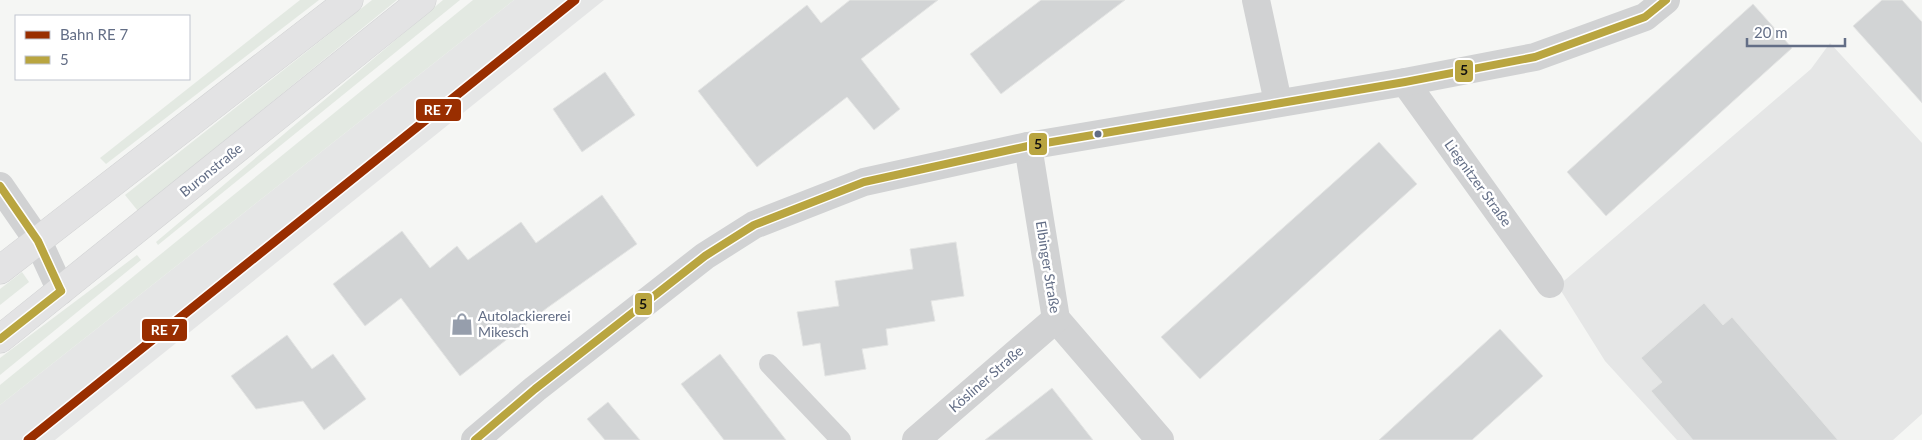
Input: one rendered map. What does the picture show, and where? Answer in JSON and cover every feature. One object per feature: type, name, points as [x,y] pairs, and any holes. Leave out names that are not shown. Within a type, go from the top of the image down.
[{"type":"street","points":[[0,270],[348,0]]},
{"type":"street","name":"Buronstraße","points":[[0,339],[422,0]]},
{"type":"street","points":[[1256,0],[1278,102]]},
{"type":"street","points":[[475,440],[535,389],[705,256],[754,225],[864,182],[1028,146],[1278,102],[1405,82],[1535,57],[1645,17],[1666,0]]},
{"type":"street","name":"Liegnitzer Straße","points":[[1405,82],[1550,284]]},
{"type":"street","name":"Elbinger Straße","points":[[1028,146],[1056,319],[1160,440]]},
{"type":"street","points":[[0,186],[38,242],[61,291]]},
{"type":"street","name":"Kösliner Straße","points":[[916,440],[1056,319]]},
{"type":"lane","points":[[769,364],[840,440]]},
{"type":"shaded area","points":[[300,0],[319,0],[106,164],[100,158]]},
{"type":"shaded area","points":[[372,0],[397,0],[138,211],[125,195]]},
{"type":"shaded area","points":[[443,0],[460,0],[158,245],[156,242]]},
{"type":"shaded area","points":[[473,0],[514,0],[0,405],[0,385]]},
{"type":"shaded area","points":[[514,0],[604,0],[55,440],[0,440],[0,405]]},
{"type":"shaded area","points":[[1830,43],[1922,143],[1922,414],[1893,440],[1677,440],[1605,361],[1558,286],[1811,69]]},
{"type":"shaded area","points":[[137,255],[141,260],[0,375],[0,358]]},
{"type":"shaded area","points":[[22,272],[29,282],[0,305],[0,289]]},
{"type":"building","points":[[850,0],[938,0],[861,59],[900,109],[874,130],[847,97],[757,167],[698,91],[807,5],[821,23]]},
{"type":"building","points":[[1041,0],[1125,0],[1001,94],[970,54]]},
{"type":"building","points":[[1882,0],[1902,0],[1922,22],[1922,103],[1853,26]]},
{"type":"building","points":[[1753,4],[1792,48],[1606,216],[1567,172]]},
{"type":"building","points":[[605,72],[635,115],[582,152],[553,109]]},
{"type":"building","points":[[1379,142],[1417,184],[1200,379],[1161,337]]},
{"type":"building","points":[[602,195],[637,244],[547,308],[460,376],[401,298],[365,326],[333,284],[402,231],[430,268],[457,246],[468,260],[521,222],[536,243]]},
{"type":"building","points":[[956,242],[964,296],[931,301],[935,321],[886,329],[888,345],[862,349],[866,369],[825,376],[820,343],[803,346],[797,312],[839,306],[835,281],[913,269],[910,249]]},
{"type":"building","points":[[1704,303],[1723,325],[1732,317],[1838,440],[1693,440],[1651,391],[1662,382],[1641,358]]},
{"type":"building","points":[[1500,329],[1543,376],[1472,440],[1379,440]]},
{"type":"building","points":[[287,335],[312,369],[333,354],[366,399],[324,430],[303,401],[256,409],[231,376]]},
{"type":"building","points":[[720,354],[786,440],[724,440],[681,384]]},
{"type":"building","points":[[1052,388],[1093,440],[985,440]]},
{"type":"building","points":[[608,402],[640,440],[605,440],[587,419]]},
{"type":"transit line","points":[[28,440],[575,0]]},
{"type":"transit line","name":"5","points":[[475,440],[535,389],[705,256],[754,225],[864,182],[1028,146],[1405,82],[1535,57],[1645,17],[1666,0]]},
{"type":"transit line","name":"5","points":[[0,186],[38,241],[61,291]]},
{"type":"transit line","name":"5","points":[[0,339],[61,291]]},
{"type":"place","name":"Autolackiererei Mikesch","points":[[462,324]]}]
